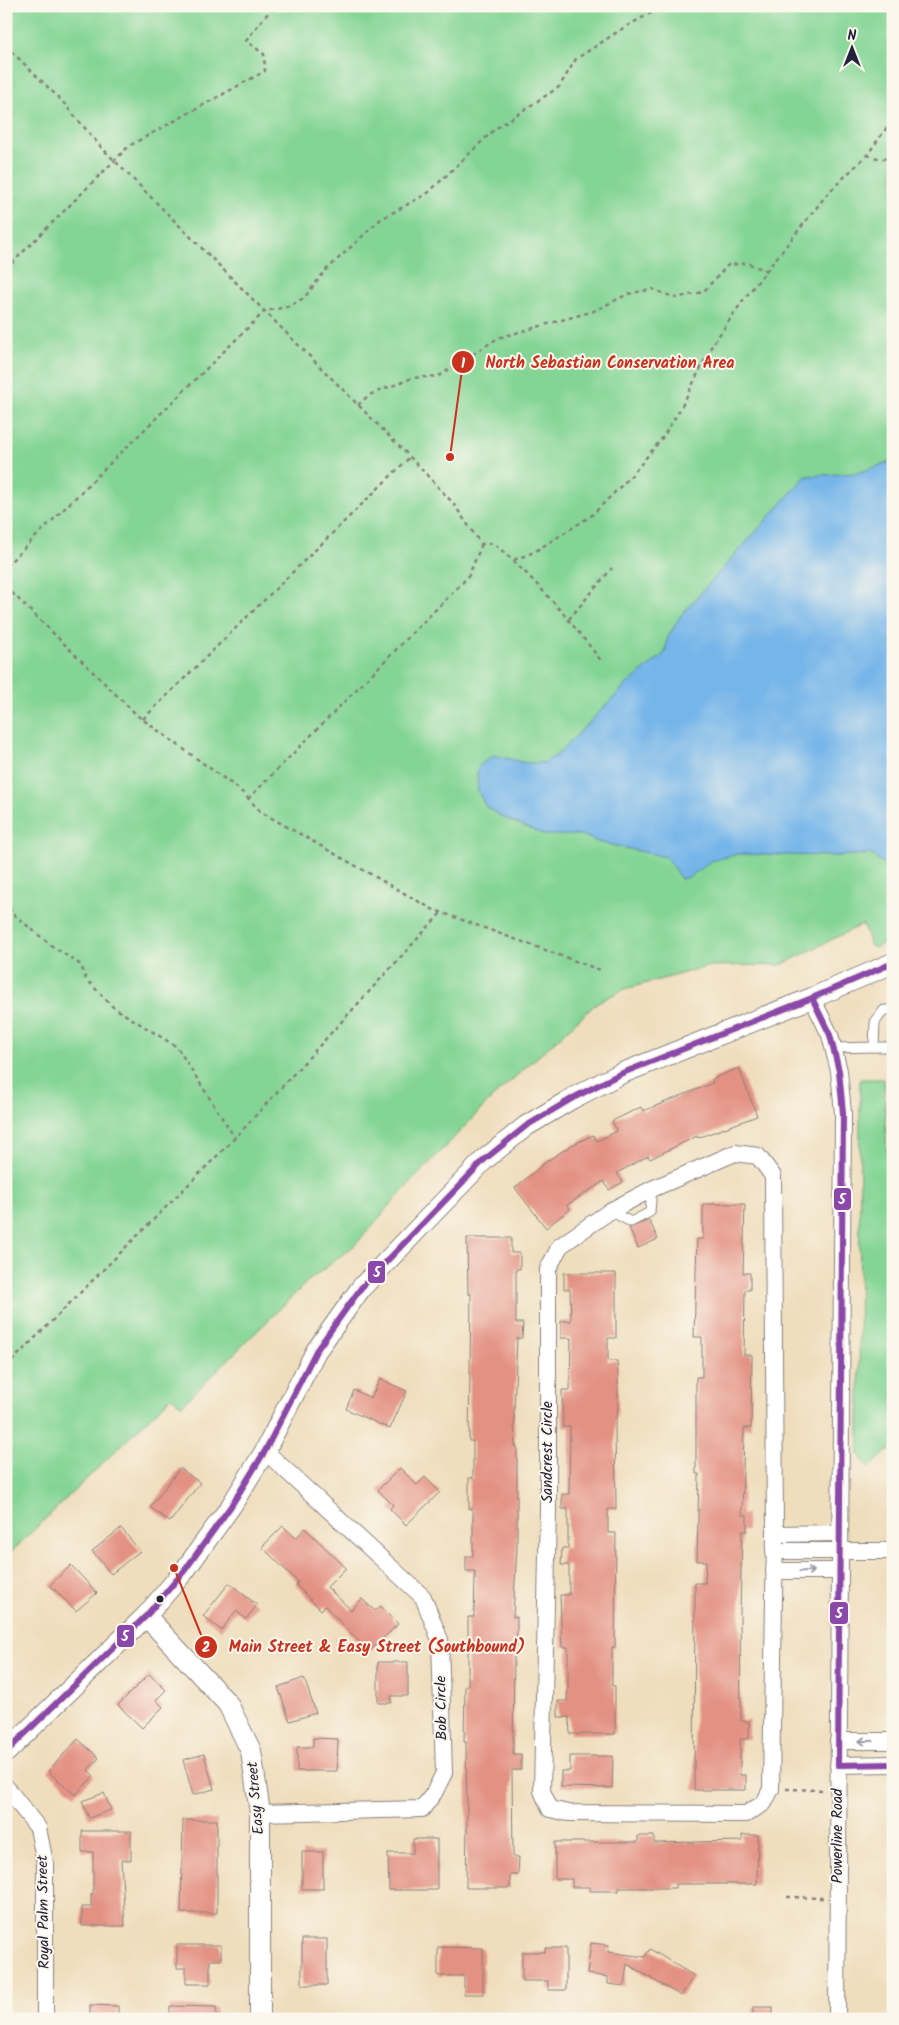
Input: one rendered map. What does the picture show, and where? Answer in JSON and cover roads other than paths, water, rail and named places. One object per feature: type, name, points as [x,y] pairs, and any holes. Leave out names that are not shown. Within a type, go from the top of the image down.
[{"type":"street","points":[[6,1752],[146,1616],[203,1546],[231,1506],[265,1451],[316,1351],[361,1288],[484,1160],[526,1126],[573,1098],[620,1074],[812,998],[893,963]]},
{"type":"street","name":"Powerline Road","points":[[812,998],[830,1035],[834,1048],[839,1071],[843,1113],[836,2019]]},
{"type":"street","name":"Sandcrest Circle","points":[[735,1153],[758,1156],[774,1176],[775,1534],[770,1788],[764,1803],[746,1814],[568,1813],[550,1809],[542,1790],[548,1480],[548,1269],[560,1246],[610,1210],[652,1189],[735,1153]]},
{"type":"street","name":"Bob Circle","points":[[260,1813],[422,1809],[434,1793],[444,1773],[440,1640],[423,1597],[265,1451]]},
{"type":"street","points":[[775,1534],[840,1534]]},
{"type":"street","points":[[774,1551],[893,1551]]},
{"type":"street","points":[[774,1571],[840,1571]]},
{"type":"street","name":"Easy Street","points":[[146,1616],[228,1704],[251,1751],[260,1813],[260,2019]]},
{"type":"street","points":[[838,1741],[893,1741]]},
{"type":"street","points":[[838,1765],[893,1764]]},
{"type":"street","name":"Royal Palm Street","points":[[6,1787],[38,1828],[45,1863],[45,2019]]},
{"type":"lane","points":[[874,1047],[875,1022],[884,1010],[893,1010]]},
{"type":"lane","points":[[834,1048],[893,1047]]},
{"type":"water","points":[[893,461],[893,866],[885,864],[870,854],[835,856],[737,854],[711,861],[689,877],[681,879],[666,857],[598,842],[582,835],[545,835],[502,817],[486,807],[478,791],[477,773],[480,765],[494,755],[526,763],[544,763],[558,754],[626,685],[665,653],[668,637],[681,615],[806,476],[857,473]]},
{"type":"place","name":"North Sebastian Conservation Area","points":[[450,457]]},
{"type":"place","name":"Main Street & Easy Street (Southbound)","points":[[174,1568]]}]
